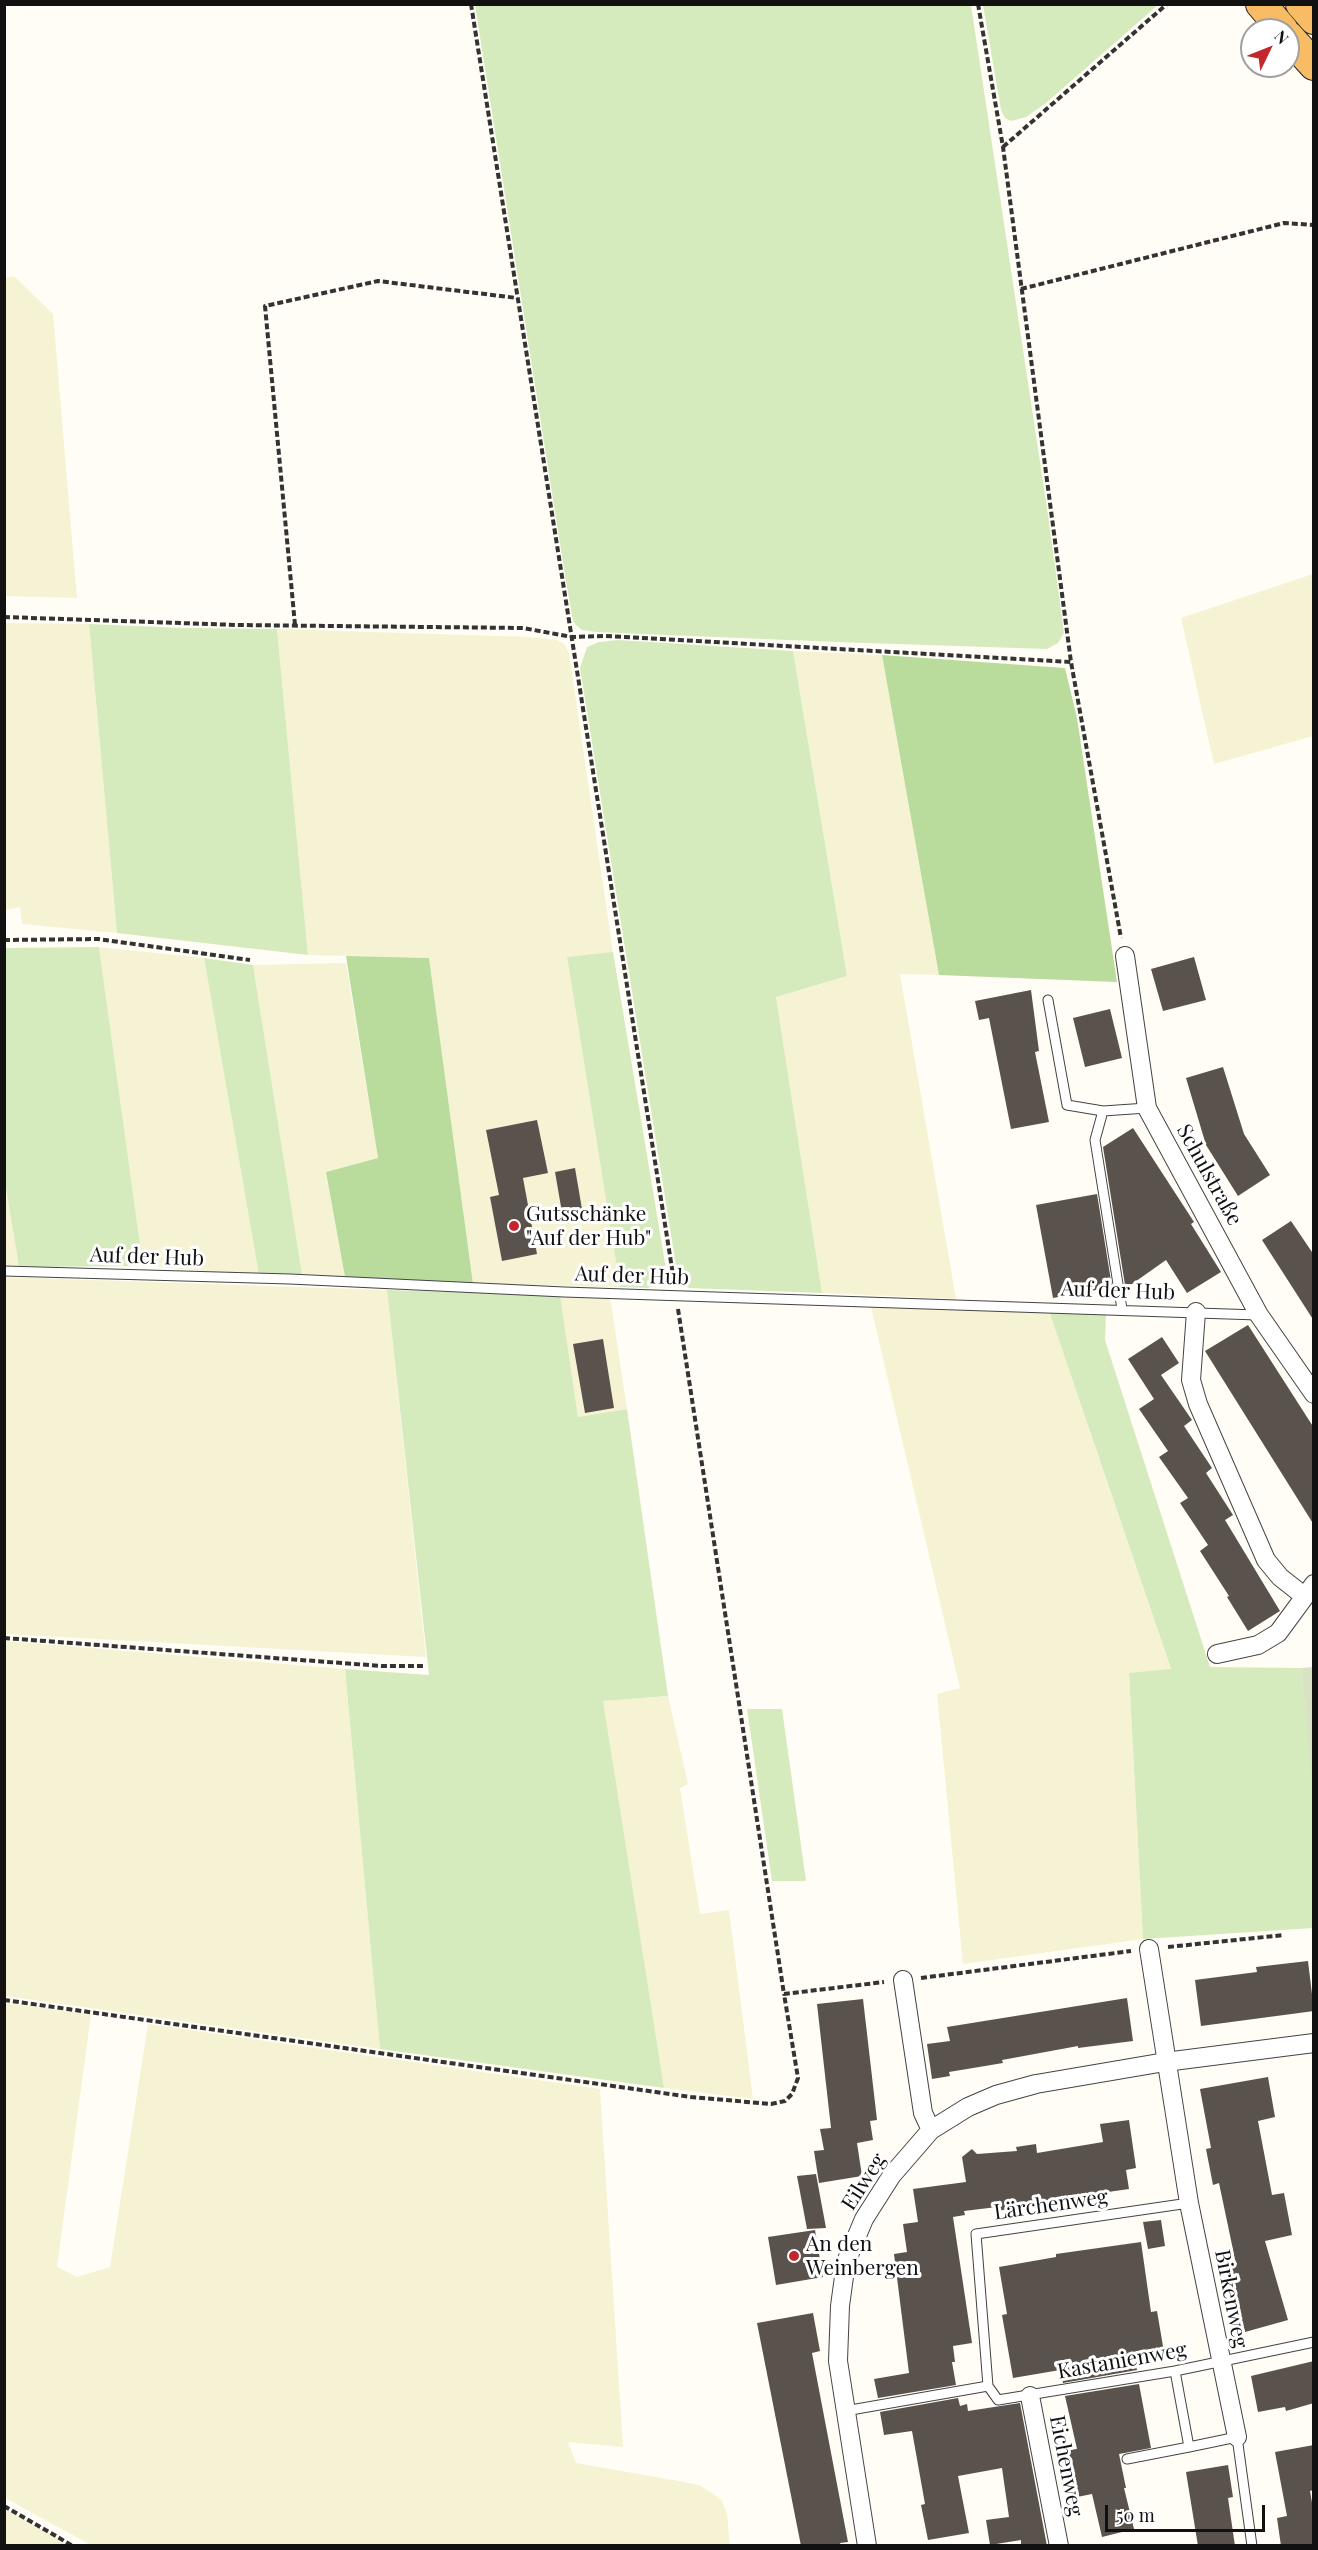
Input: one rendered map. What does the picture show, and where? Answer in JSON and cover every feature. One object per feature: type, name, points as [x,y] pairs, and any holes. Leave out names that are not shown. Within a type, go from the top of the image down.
[{"type":"highway","points":[[1261,4],[1273,18]]},
{"type":"highway","points":[[1301,4],[1314,19]]},
{"type":"highway","points":[[1300,49],[1314,65]]},
{"type":"street","name":"Schulstraße","points":[[1125,956],[1147,1108],[1259,1315],[1314,1394]]},
{"type":"street","points":[[1196,1312],[1191,1380],[1198,1404],[1266,1560],[1280,1577],[1309,1590],[1278,1633],[1258,1645],[1216,1654]]},
{"type":"street","name":"Birkenweg","points":[[1149,1949],[1189,2203],[1237,2437]]},
{"type":"street","points":[[903,1980],[923,2113],[931,2130]]},
{"type":"street","name":"Eilweg","points":[[867,2546],[838,2361],[840,2306],[846,2262],[864,2219],[892,2175],[931,2130],[968,2107],[996,2095],[1036,2084],[1165,2062],[1314,2043]]},
{"type":"street","name":"Eichenweg","points":[[1030,2396],[1059,2546]]},
{"type":"lane","points":[[1048,1000],[1067,1105],[1103,1111],[1147,1108]]},
{"type":"lane","points":[[1103,1111],[1095,1140],[1122,1308]]},
{"type":"lane","name":"Auf der Hub","points":[[4,1271],[1122,1308],[1259,1315]]},
{"type":"lane","name":"Lärchenweg","points":[[988,2386],[976,2234],[1189,2203]]},
{"type":"lane","name":"Kastanienweg","points":[[1030,2396],[1175,2371],[1314,2342]]},
{"type":"lane","points":[[1175,2371],[1189,2447]]},
{"type":"lane","points":[[845,2411],[988,2386],[998,2400],[1030,2396]]},
{"type":"lane","points":[[1127,2459],[1237,2437]]},
{"type":"lane","name":"Birkenweg","points":[[1237,2437],[1252,2546]]},
{"type":"path","points":[[4,2000],[649,2091],[771,2104],[785,2101],[792,2094],[798,2078],[471,4]]},
{"type":"path","points":[[978,4],[1003,147],[1071,662],[1125,956]]},
{"type":"path","points":[[1003,147],[1167,4]]},
{"type":"path","points":[[1021,289],[1284,224],[1314,225]]},
{"type":"path","points":[[295,625],[265,306],[378,281],[517,298]]},
{"type":"path","points":[[4,617],[295,625],[523,627],[572,637],[606,636],[1071,662]]},
{"type":"path","points":[[4,940],[98,939],[250,960]]},
{"type":"path","points":[[4,1638],[382,1666],[426,1666]]},
{"type":"path","points":[[784,1994],[1149,1949],[1284,1935]]},
{"type":"path","points":[[4,2506],[73,2546]]},
{"type":"shaded area","points":[[14,276],[53,314],[77,598],[5,596],[4,278]]},
{"type":"shaded area","points":[[1313,574],[1313,736],[1214,764],[1181,618]]},
{"type":"shaded area","points":[[5,623],[89,624],[117,933],[22,924],[20,907],[5,910]]},
{"type":"shaded area","points":[[277,629],[529,637],[557,640],[564,644],[569,653],[613,952],[567,958],[620,1287],[473,1284],[429,958],[308,955]]},
{"type":"shaded area","points":[[793,651],[882,655],[939,975],[900,974],[956,1299],[822,1293],[776,997],[847,976]]},
{"type":"shaded area","points":[[99,947],[204,958],[259,1275],[143,1266]]},
{"type":"shaded area","points":[[346,963],[378,1158],[326,1172],[345,1277],[302,1274],[253,965]]},
{"type":"shaded area","points":[[5,1182],[19,1267],[5,1267]]},
{"type":"shaded area","points":[[4,1277],[387,1290],[426,1657],[5,1634]]},
{"type":"shaded area","points":[[560,1295],[610,1297],[627,1409],[578,1417]]},
{"type":"shaded area","points":[[871,1307],[1049,1311],[1171,1670],[1129,1674],[1143,1939],[963,1964],[937,1694],[960,1688]]},
{"type":"shaded area","points":[[5,1641],[345,1669],[380,2049],[5,1996]]},
{"type":"shaded area","points":[[668,1696],[688,1784],[680,1788],[700,1914],[729,1910],[753,2099],[664,2088],[602,1701]]},
{"type":"shaded area","points":[[5,2003],[91,2014],[57,2267],[77,2277],[110,2267],[148,2024],[600,2089],[623,2447],[568,2442],[576,2463],[699,2485],[712,2493],[722,2501],[727,2514],[730,2545],[91,2545],[5,2498]]},
{"type":"shaded area","points":[[5,2509],[68,2545],[5,2545]]},
{"type":"green space","points":[[983,4],[1158,5],[1046,103],[1026,117],[1011,121],[1005,118],[1001,110]]},
{"type":"green space","points":[[475,5],[971,5],[1048,515],[1064,633],[1058,643],[1047,649],[837,642],[596,632],[582,630],[576,625],[573,621],[565,575]]},
{"type":"green space","points":[[89,624],[277,629],[308,955],[117,933]]},
{"type":"green space","points":[[618,640],[793,651],[847,976],[776,997],[822,1293],[689,1288],[678,1278],[580,668],[587,647],[599,642]]},
{"type":"green space","points":[[882,655],[1065,668],[1077,718],[1117,982],[939,975]]},
{"type":"green space","points":[[99,947],[143,1266],[19,1267],[5,1182],[4,948]]},
{"type":"green space","points":[[613,952],[666,1269],[665,1279],[648,1288],[620,1287],[567,957]]},
{"type":"green space","points":[[346,956],[429,958],[473,1284],[345,1277],[326,1172],[378,1158]]},
{"type":"green space","points":[[204,958],[253,965],[302,1274],[259,1275]]},
{"type":"green space","points":[[387,1290],[560,1295],[578,1417],[627,1409],[668,1696],[603,1701],[664,2088],[380,2049],[345,1669],[429,1675]]},
{"type":"green space","points":[[1049,1311],[1106,1315],[1105,1340],[1210,1667],[1301,1668],[1314,1791],[1313,1928],[1143,1939],[1129,1673],[1171,1669]]},
{"type":"green space","points":[[1314,1667],[1313,1791],[1301,1668]]},
{"type":"green space","points":[[747,1709],[782,1709],[806,1881],[772,1881]]},
{"type":"building","points":[[1194,957],[1206,1000],[1163,1011],[1151,969]]},
{"type":"building","points":[[1031,990],[1039,1051],[1035,1052],[1049,1122],[1011,1129],[989,1018],[979,1020],[975,1001]]},
{"type":"building","points":[[1110,1009],[1122,1058],[1085,1067],[1073,1018]]},
{"type":"building","points":[[1223,1067],[1244,1134],[1270,1175],[1238,1196],[1206,1145],[1186,1078]]},
{"type":"building","points":[[537,1120],[548,1173],[523,1178],[537,1254],[502,1261],[490,1197],[499,1195],[486,1130]]},
{"type":"building","points":[[1133,1128],[1194,1222],[1191,1224],[1221,1272],[1187,1293],[1166,1260],[1132,1284],[1125,1285],[1103,1147]]},
{"type":"building","points":[[575,1168],[584,1221],[564,1224],[555,1172]]},
{"type":"building","points":[[1097,1194],[1112,1287],[1053,1298],[1036,1205]]},
{"type":"building","points":[[1291,1221],[1314,1255],[1314,1321],[1262,1240]]},
{"type":"building","points":[[1248,1325],[1314,1428],[1314,1525],[1205,1351]]},
{"type":"building","points":[[1162,1337],[1179,1363],[1161,1375],[1192,1420],[1184,1426],[1212,1468],[1206,1473],[1233,1515],[1225,1520],[1280,1611],[1248,1631],[1200,1551],[1208,1545],[1180,1503],[1188,1498],[1159,1457],[1168,1451],[1139,1409],[1154,1399],[1128,1359]]},
{"type":"building","points":[[603,1339],[614,1408],[585,1413],[573,1344]]},
{"type":"building","points":[[1308,1961],[1314,2011],[1201,2026],[1195,1980],[1257,1972],[1256,1967]]},
{"type":"building","points":[[1127,1998],[1133,2041],[1078,2048],[1078,2046],[1002,2060],[1003,2063],[949,2072],[950,2076],[932,2079],[927,2044],[950,2041],[947,2027]]},
{"type":"building","points":[[863,1999],[877,2120],[870,2121],[873,2140],[857,2143],[862,2176],[819,2183],[814,2151],[824,2150],[820,2129],[831,2128],[817,2004]]},
{"type":"building","points":[[1268,2077],[1275,2117],[1258,2121],[1272,2195],[1284,2193],[1292,2235],[1265,2241],[1288,2320],[1245,2332],[1226,2267],[1236,2264],[1219,2183],[1213,2185],[1206,2149],[1211,2148],[1200,2089]]},
{"type":"building","points":[[1129,2120],[1136,2168],[1126,2170],[1129,2189],[1031,2203],[1032,2205],[997,2211],[997,2207],[964,2211],[965,2215],[953,2217],[972,2343],[953,2346],[955,2362],[952,2362],[956,2385],[878,2398],[874,2379],[909,2373],[894,2254],[907,2252],[903,2224],[918,2222],[913,2189],[966,2182],[962,2157],[972,2149],[977,2154],[1017,2151],[1016,2147],[1036,2144],[1037,2153],[1103,2142],[1100,2124]]},
{"type":"building","points":[[816,2174],[826,2228],[807,2229],[797,2176]]},
{"type":"building","points":[[1161,2220],[1165,2246],[1148,2249],[1143,2222]]},
{"type":"building","points":[[815,2230],[823,2277],[776,2285],[768,2237]]},
{"type":"building","points":[[1141,2242],[1151,2312],[1157,2311],[1165,2358],[1135,2363],[1137,2370],[1063,2383],[1060,2370],[1013,2378],[1002,2315],[1007,2314],[999,2267],[1056,2257],[1056,2254]]},
{"type":"building","points":[[813,2313],[820,2351],[812,2353],[848,2542],[840,2543],[841,2546],[801,2546],[757,2323]]},
{"type":"building","points":[[1314,2361],[1314,2403],[1286,2411],[1285,2407],[1258,2412],[1251,2376]]},
{"type":"building","points":[[1139,2384],[1151,2448],[1119,2454],[1134,2529],[1102,2537],[1092,2494],[1077,2497],[1068,2450],[1077,2449],[1065,2396]]},
{"type":"building","points":[[958,2398],[960,2406],[967,2404],[968,2411],[1020,2403],[1047,2546],[1021,2546],[1021,2540],[990,2545],[986,2520],[1009,2517],[1002,2468],[958,2476],[969,2533],[928,2540],[921,2505],[925,2504],[912,2431],[884,2435],[880,2412]]},
{"type":"building","points":[[1314,2445],[1314,2490],[1310,2491],[1314,2514],[1314,2546],[1281,2546],[1277,2518],[1287,2516],[1275,2452]]},
{"type":"building","points":[[1228,2465],[1233,2497],[1228,2498],[1235,2546],[1198,2546],[1186,2472]]},
{"type":"place","name":"Gutsschänke \"Auf der Hub\"","points":[[514,1226]]},
{"type":"place","name":"An den Weinbergen","points":[[794,2256]]}]
